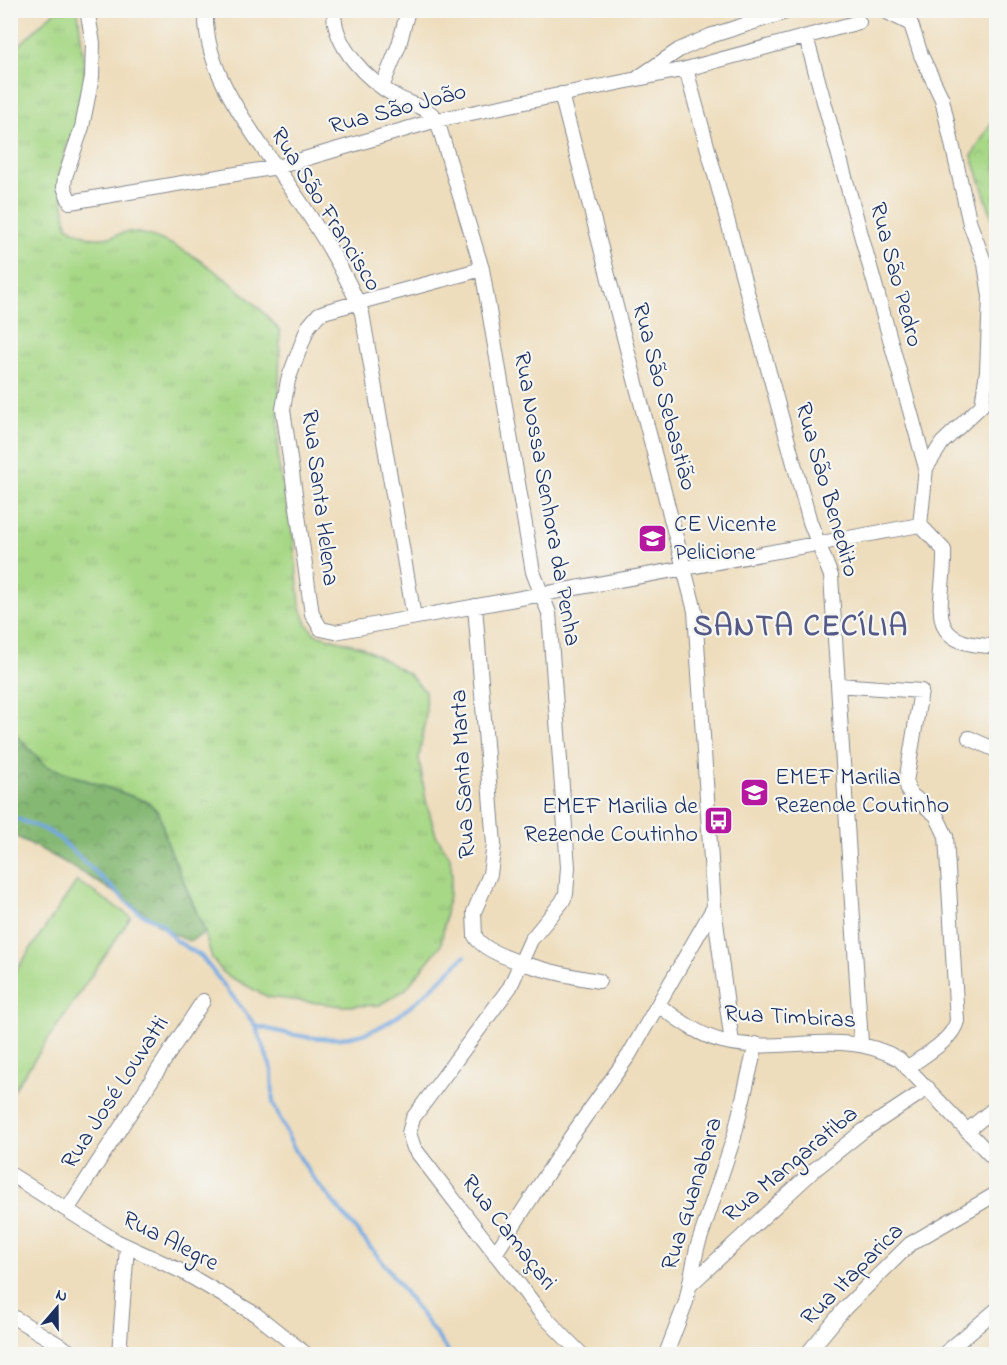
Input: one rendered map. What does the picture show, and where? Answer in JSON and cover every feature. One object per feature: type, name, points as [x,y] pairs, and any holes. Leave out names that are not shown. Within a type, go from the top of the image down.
[{"type":"street","name":"Rua São João","points":[[87,10],[93,44],[92,77],[82,127],[65,177],[64,187],[70,202],[277,167],[437,120],[686,69],[860,22]]},
{"type":"street","name":"Rua São Francisco","points":[[206,10],[208,42],[213,58],[251,133],[277,167],[358,302],[414,617]]},
{"type":"street","points":[[334,10],[337,29],[347,50],[364,72],[382,87],[405,101],[425,108],[437,120]]},
{"type":"street","points":[[382,87],[399,45],[408,10]]},
{"type":"street","points":[[635,80],[679,50],[710,36],[792,10]]},
{"type":"street","points":[[883,10],[911,24],[921,55],[942,99],[970,224],[985,264],[990,296],[987,370],[982,405],[942,443],[926,468]]},
{"type":"street","name":"Rua São Pedro","points":[[806,37],[926,468],[920,525]]},
{"type":"street","name":"Rua São Benedito","points":[[686,69],[810,522],[831,576],[861,1043]]},
{"type":"street","name":"Rua São Sebastião","points":[[561,93],[694,611],[714,907],[732,1042]]},
{"type":"street","name":"Rua Nossa Senhora da Penha","points":[[409,1133],[412,1118],[503,999],[531,940],[562,902],[568,877],[549,613],[533,572],[482,269],[437,120]]},
{"type":"street","name":"Rua Santa Helena","points":[[414,617],[335,632],[318,627],[312,614],[283,420],[284,400],[288,380],[308,327],[319,314],[482,269]]},
{"type":"street","points":[[414,617],[920,525],[944,550],[940,607],[946,629],[960,642],[996,646]]},
{"type":"street","name":"Rua Santa Marta","points":[[476,606],[494,844],[490,874],[474,912],[475,936],[486,946],[521,963]]},
{"type":"street","points":[[838,685],[921,691],[906,782],[909,793],[936,815],[946,836],[957,1021],[955,1028],[945,1039],[907,1068]]},
{"type":"street","points":[[969,738],[996,750]]},
{"type":"street","points":[[495,1254],[570,1138],[629,1055],[714,907]]},
{"type":"street","points":[[521,963],[564,976],[599,981]]},
{"type":"street","name":"Rua José Louvatti","points":[[67,1210],[203,1000]]},
{"type":"street","name":"Rua Timbiras","points":[[658,1005],[701,1034],[732,1042],[756,1044],[861,1043],[884,1050],[899,1059],[996,1161]]},
{"type":"street","name":"Rua Guanabara","points":[[666,1354],[690,1284],[697,1248],[737,1127],[756,1044]]},
{"type":"street","name":"Rua Mangaratiba","points":[[690,1284],[814,1170],[863,1131],[927,1088]]},
{"type":"street","points":[[968,1130],[996,1107]]},
{"type":"street","name":"Rua Camaçari","points":[[409,1133],[414,1148],[495,1254],[549,1321],[581,1354]]},
{"type":"street","name":"Rua Alegre","points":[[10,1174],[127,1247],[183,1272],[255,1314],[306,1354]]},
{"type":"street","name":"Rua Itaparica","points":[[807,1354],[845,1308],[910,1244],[996,1194]]},
{"type":"street","points":[[119,1354],[127,1247]]},
{"type":"street","points":[[944,1354],[996,1310]]},
{"type":"street","points":[[10,1315],[74,1354]]},
{"type":"green space","points":[[55,11],[78,11],[86,82],[81,111],[66,149],[60,176],[67,226],[95,238],[107,238],[130,232],[151,236],[172,245],[193,256],[233,285],[251,300],[280,331],[278,461],[293,536],[300,605],[307,624],[315,634],[362,647],[409,674],[425,691],[426,714],[419,758],[426,801],[436,835],[450,857],[452,875],[441,945],[405,990],[379,1005],[344,1006],[268,997],[224,974],[212,958],[203,927],[167,842],[159,813],[148,802],[46,766],[17,736],[11,725],[10,54]]},
{"type":"green space","points":[[996,114],[996,220],[992,217],[972,156]]},
{"type":"green space","points":[[11,725],[17,736],[46,766],[148,802],[159,813],[167,842],[205,933],[190,941],[179,937],[93,879],[11,834]]},
{"type":"green space","points":[[77,881],[131,917],[11,1094],[11,978]]},
{"type":"waterway","points":[[10,816],[46,830],[60,839],[138,912],[161,923],[175,940],[201,956],[255,1025],[272,1070],[273,1103],[292,1145],[311,1175],[385,1265],[450,1354]]},
{"type":"waterway","points":[[256,1026],[297,1035],[325,1038],[353,1037],[366,1033],[406,1010],[465,956]]},
{"type":"place","name":"CE Vicente Pelicione","points":[[653,539]]},
{"type":"place","name":"EMEF Marilia Rezende Coutinho","points":[[754,792]]},
{"type":"place","name":"EMEF Marilia de Rezende Coutinho","points":[[719,821]]},
{"type":"district","name":"SANTA CECÍLIA","points":[[801,628]]}]
